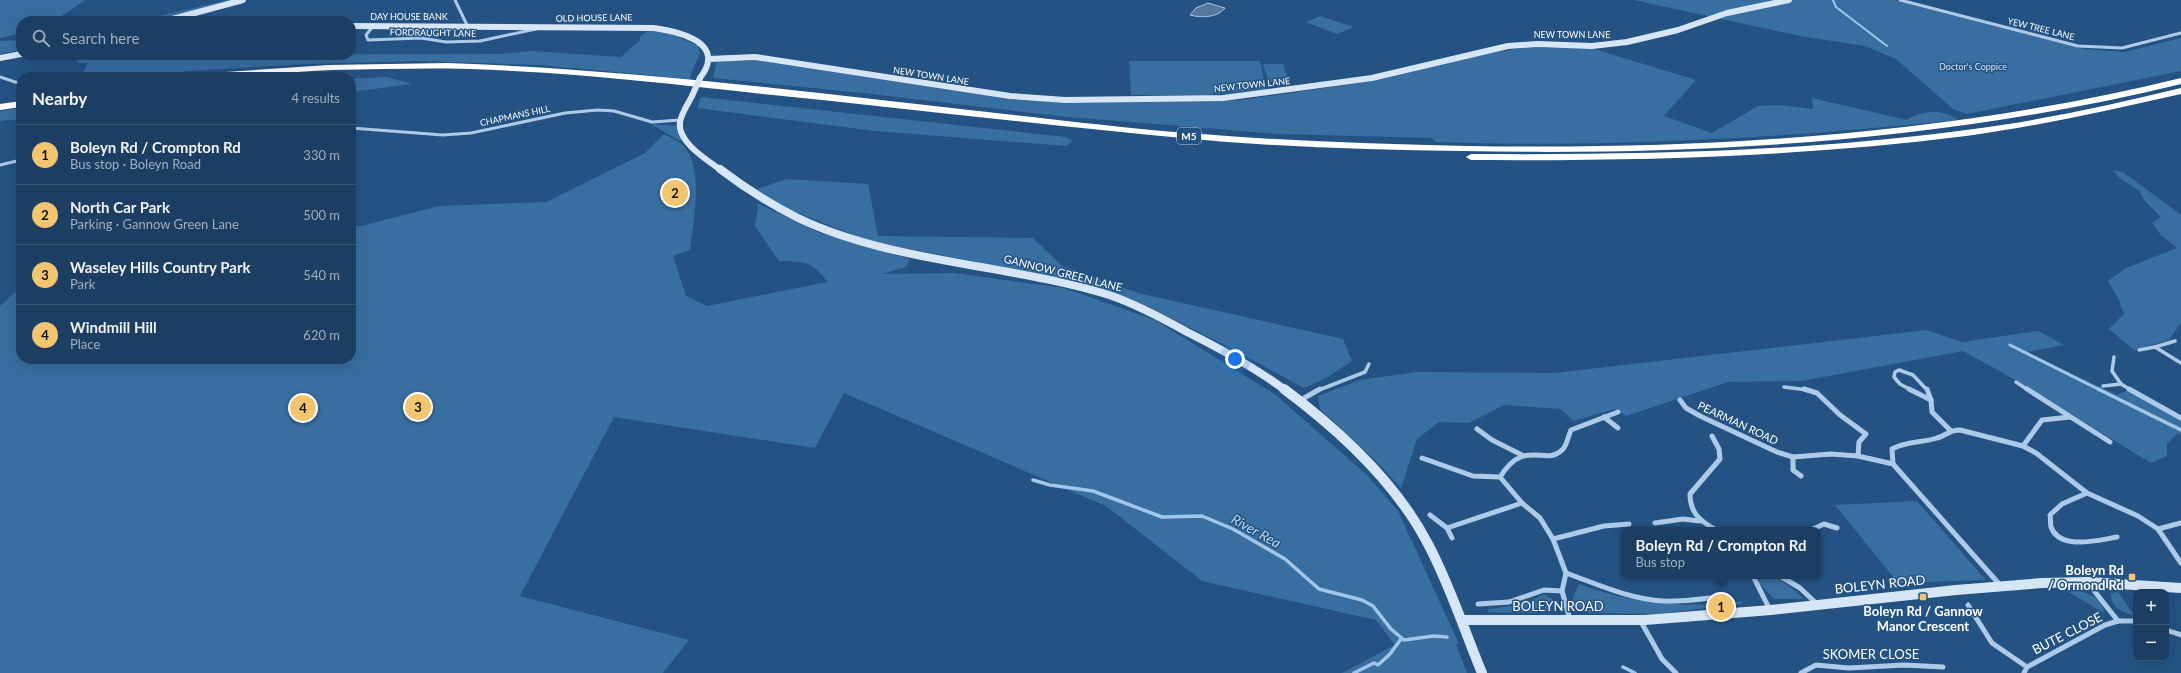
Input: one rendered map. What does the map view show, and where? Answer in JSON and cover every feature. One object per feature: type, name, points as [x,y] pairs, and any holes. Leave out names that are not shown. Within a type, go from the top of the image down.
[{"type":"highway","name":"M5","points":[[269,72],[328,68],[448,66],[511,68],[613,75],[1187,136],[1278,142],[1462,149],[1659,147],[1903,131],[2071,106],[2181,81]]},
{"type":"highway","name":"M5","points":[[356,74],[411,72],[534,75],[1197,145],[1371,155],[1524,158],[1750,152],[1905,140],[2037,122],[2181,91]]},
{"type":"highway","points":[[0,101],[16,99]]},
{"type":"highway","points":[[0,107],[16,105]]},
{"type":"street","points":[[183,16],[243,0]]},
{"type":"street","points":[[455,0],[467,26]]},
{"type":"street","name":"NEW TOWN LANE","points":[[709,59],[755,57],[1010,96],[1065,100],[1222,98],[1372,78],[1508,46],[1533,44],[1592,46],[1627,42],[1678,30],[1727,13],[1790,0]]},
{"type":"street","name":"YEW TREE LANE","points":[[1900,0],[2078,46],[2122,48],[2181,33]]},
{"type":"street","name":"FORDRAUGHT LANE","points":[[374,25],[366,35],[368,40],[421,38],[446,42],[485,41],[540,28]]},
{"type":"street","name":"DAY HOUSE BANK","points":[[356,26],[467,26]]},
{"type":"street","name":"OLD HOUSE LANE","points":[[467,26],[540,28],[615,26],[646,27],[667,30],[698,42],[707,51],[709,59]]},
{"type":"street","points":[[0,58],[16,55]]},
{"type":"street","points":[[680,120],[700,78],[708,66],[709,59]]},
{"type":"street","points":[[0,77],[16,82]]},
{"type":"street","name":"CHAPMANS HILL","points":[[356,128],[443,134],[471,132],[565,113],[598,110],[614,111],[652,122],[680,120]]},
{"type":"street","name":"GANNOW GREEN LANE","points":[[680,120],[681,131],[687,141],[726,177],[750,194],[769,204],[861,242],[941,260],[1023,274],[1121,300],[1208,342],[1262,373],[1299,402],[1356,452],[1396,497],[1427,541],[1462,620],[1482,673]]},
{"type":"street","points":[[0,165],[16,161]]},
{"type":"street","points":[[2139,350],[2175,341]]},
{"type":"street","points":[[2155,347],[2181,362]]},
{"type":"street","points":[[2114,357],[2112,372],[2121,384],[2181,418]]},
{"type":"street","points":[[1299,402],[1326,386],[1365,372],[1369,364]]},
{"type":"street","points":[[1932,401],[1900,384],[1894,377],[1895,372],[1899,370],[1917,375],[1924,382],[1932,401],[1932,412],[1950,430],[1960,430],[2023,446],[2036,453],[2086,493],[2138,516],[2158,529],[2181,563]]},
{"type":"street","points":[[2016,382],[2110,442]]},
{"type":"street","points":[[2103,386],[2121,384]]},
{"type":"street","points":[[1784,387],[1814,390],[1823,396],[1841,415],[1860,428],[1866,434],[1859,442],[1858,456]]},
{"type":"street","name":"PEARMAN ROAD","points":[[1680,400],[1686,408],[1700,416],[1793,457],[1831,454],[1858,456],[1893,464]]},
{"type":"street","points":[[1477,429],[1492,440],[1522,455],[1551,455],[1562,452],[1571,430],[1618,412]]},
{"type":"street","points":[[1604,417],[1618,428]]},
{"type":"street","points":[[2023,446],[2042,420],[2070,417]]},
{"type":"street","points":[[1950,430],[1946,435],[1935,439],[1899,445],[1892,449],[1893,464],[2000,585]]},
{"type":"street","points":[[1700,521],[1690,505],[1690,494],[1720,459],[1720,449],[1712,436]]},
{"type":"street","points":[[1500,477],[1506,465],[1522,455]]},
{"type":"street","points":[[1793,457],[1793,470],[1801,476]]},
{"type":"street","points":[[1422,458],[1473,476],[1500,477],[1522,503],[1540,518],[1553,539],[1566,572],[1562,591],[1570,621]]},
{"type":"street","points":[[2086,493],[2068,500],[2055,508],[2050,515],[2051,528],[2062,538],[2081,543],[2117,537]]},
{"type":"street","points":[[1447,528],[1522,503]]},
{"type":"street","points":[[1430,515],[1447,528],[1452,538]]},
{"type":"street","points":[[1655,523],[1683,519],[1700,521],[1711,527]]},
{"type":"street","points":[[2158,529],[2181,523]]},
{"type":"street","points":[[1553,539],[1604,526],[1629,524]]},
{"type":"street","points":[[1818,527],[1824,524],[1837,528]]},
{"type":"street","points":[[1566,572],[1631,596],[1654,600],[1690,601],[1724,596]]},
{"type":"street","points":[[1755,579],[1771,610]]},
{"type":"street","points":[[1785,579],[1800,588],[1817,605]]},
{"type":"street","points":[[2088,582],[2118,621],[2133,621]]},
{"type":"street","name":"BOLEYN ROAD","points":[[1462,620],[1640,620],[1771,610],[2000,585],[2088,582],[2181,588]]},
{"type":"street","points":[[1478,604],[1498,604],[1518,599],[1543,589],[1562,591]]},
{"type":"street","name":"BUTE CLOSE","points":[[1968,605],[1992,643],[2027,667]]},
{"type":"street","points":[[1640,620],[1662,659],[1676,673]]},
{"type":"street","name":"BUTE CLOSE","points":[[2024,673],[2027,667],[2105,625],[2118,621]]},
{"type":"street","points":[[2169,631],[2181,635]]},
{"type":"street","name":"SKOMER CLOSE","points":[[1801,673],[1816,665],[1850,668],[1904,665],[1943,667]]},
{"type":"green space","points":[[0,0],[85,0],[60,16],[16,16],[16,34],[0,38]]},
{"type":"green space","points":[[228,0],[239,0],[177,16],[159,16]]},
{"type":"green space","name":"Doctor's Coppice","points":[[1634,0],[1893,0],[2084,49],[2125,52],[2181,38],[2181,71],[1967,114],[1953,109],[1896,59],[1865,46],[1800,36]]},
{"type":"green space","points":[[1320,16],[1354,27],[1337,34],[1306,22]]},
{"type":"green space","points":[[650,30],[672,34],[698,46],[700,53],[689,79],[540,65],[417,61],[307,64],[180,72],[84,72],[88,63],[77,63],[78,60],[356,60],[356,54],[499,54],[531,51],[621,57],[640,40],[640,36]]},
{"type":"green space","points":[[16,40],[16,51],[0,54],[0,41]]},
{"type":"green space","points":[[1522,48],[1591,48],[1696,80],[1664,116],[1712,133],[1758,106],[1777,105],[1813,109],[1812,98],[1907,120],[1919,114],[1932,112],[1946,114],[1958,120],[1827,132],[1697,140],[1566,144],[1435,142],[1432,138],[1277,134],[1068,117],[863,93],[713,78],[717,61],[766,61],[1010,99],[1065,103],[1242,100],[1379,80],[1486,54]]},
{"type":"green space","points":[[1129,61],[1260,61],[1266,89],[1206,95],[1131,95]]},
{"type":"green space","points":[[1263,64],[1283,64],[1289,82],[1269,82]]},
{"type":"green space","points":[[387,77],[412,84],[356,91],[356,79]]},
{"type":"green space","points":[[701,97],[1066,137],[1072,141],[1066,146],[875,131],[697,108]]},
{"type":"green space","points":[[16,109],[16,119],[0,121],[0,111]]},
{"type":"green space","points":[[651,124],[677,126],[684,139],[680,141]]},
{"type":"green space","points":[[664,134],[680,143],[688,152],[693,164],[696,193],[690,250],[673,256],[686,296],[707,306],[827,282],[818,270],[807,264],[794,261],[779,261],[755,226],[758,208],[757,203],[820,233],[910,259],[906,267],[882,274],[954,273],[1064,288],[1155,320],[1276,395],[1368,476],[1398,511],[1459,644],[1456,644],[1467,673],[1342,673],[1395,645],[1376,620],[1202,581],[1106,506],[844,393],[815,448],[614,417],[520,596],[689,640],[663,673],[0,673],[0,306],[16,292],[16,364],[356,364],[356,226],[439,206],[546,202],[645,153]]},
{"type":"green space","points":[[2113,170],[2123,172],[2181,215],[2181,323],[2169,340],[2134,350],[2109,329],[2124,314],[2118,298],[2108,281],[2126,268],[2177,248],[2160,234],[2152,223],[2161,217],[2143,199],[2140,191],[2119,178]]},
{"type":"green space","points":[[786,179],[868,184],[878,236],[1033,238],[1062,266],[1138,293],[1343,339],[1352,361],[1326,378],[1304,388],[1234,350],[1145,305],[1103,290],[1014,269],[871,242],[776,204],[755,190]]},
{"type":"green space","points":[[1927,330],[1962,342],[2038,331],[2064,345],[2022,353],[2054,365],[2117,395],[2128,390],[2181,420],[2181,434],[2178,433],[2167,444],[2167,456],[2151,463],[2007,375],[1963,351],[1802,381],[1728,382],[1626,416],[1615,409],[1573,421],[1561,409],[1504,405],[1469,423],[1439,422],[1417,439],[1401,488],[1377,462],[1320,409],[1318,396],[1360,380],[1417,372],[1554,373]]},
{"type":"green space","points":[[1917,501],[1986,580],[1898,583],[1835,505]]},
{"type":"green space","points":[[1760,579],[1778,579],[1789,586],[1804,599],[1774,599],[1758,582]]},
{"type":"green space","points":[[1579,584],[1619,596],[1660,603],[1701,605],[1743,601],[1741,604],[1656,614],[1590,613],[1579,608],[1573,602],[1573,597]]},
{"type":"green space","points":[[2065,590],[2083,592],[2095,597],[2103,607],[2104,613]]},
{"type":"green space","points":[[2118,592],[2133,615],[2118,609],[2115,606],[2111,598],[2111,593]]},
{"type":"green space","points":[[1544,594],[1553,600],[1548,610],[1539,613],[1487,612],[1489,609],[1523,604]]},
{"type":"shaded area","points":[[1208,3],[1225,8],[1218,14],[1209,16],[1199,17],[1190,15],[1196,8]]},
{"type":"waterway","points":[[1833,0],[1836,7],[1887,46]]},
{"type":"waterway","points":[[2010,345],[2098,389]]},
{"type":"waterway","points":[[2098,389],[2181,430]]},
{"type":"waterway","name":"River Rea","points":[[1033,480],[1050,485],[1093,491],[1162,517],[1202,516],[1233,529],[1285,559],[1319,589],[1362,600],[1373,606],[1391,629],[1404,640],[1434,636],[1447,637]]},
{"type":"waterway","points":[[1354,673],[1374,663],[1378,665],[1390,654],[1401,639]]},
{"type":"waterway","name":"River Rea","points":[[1623,667],[1635,673]]},
{"type":"place","name":"North Car Park","points":[[675,193]]},
{"type":"place","name":"Waseley Hills Country Park","points":[[418,407]]},
{"type":"place","name":"Windmill Hill","points":[[303,408]]},
{"type":"place","name":"Boleyn Rd / Ormond Rd","points":[[2132,577]]},
{"type":"place","name":"Boleyn Rd / Gannow Manor Crescent","points":[[1923,597]]},
{"type":"place","name":"Boleyn Rd / Crompton Rd","points":[[1721,607]]}]
